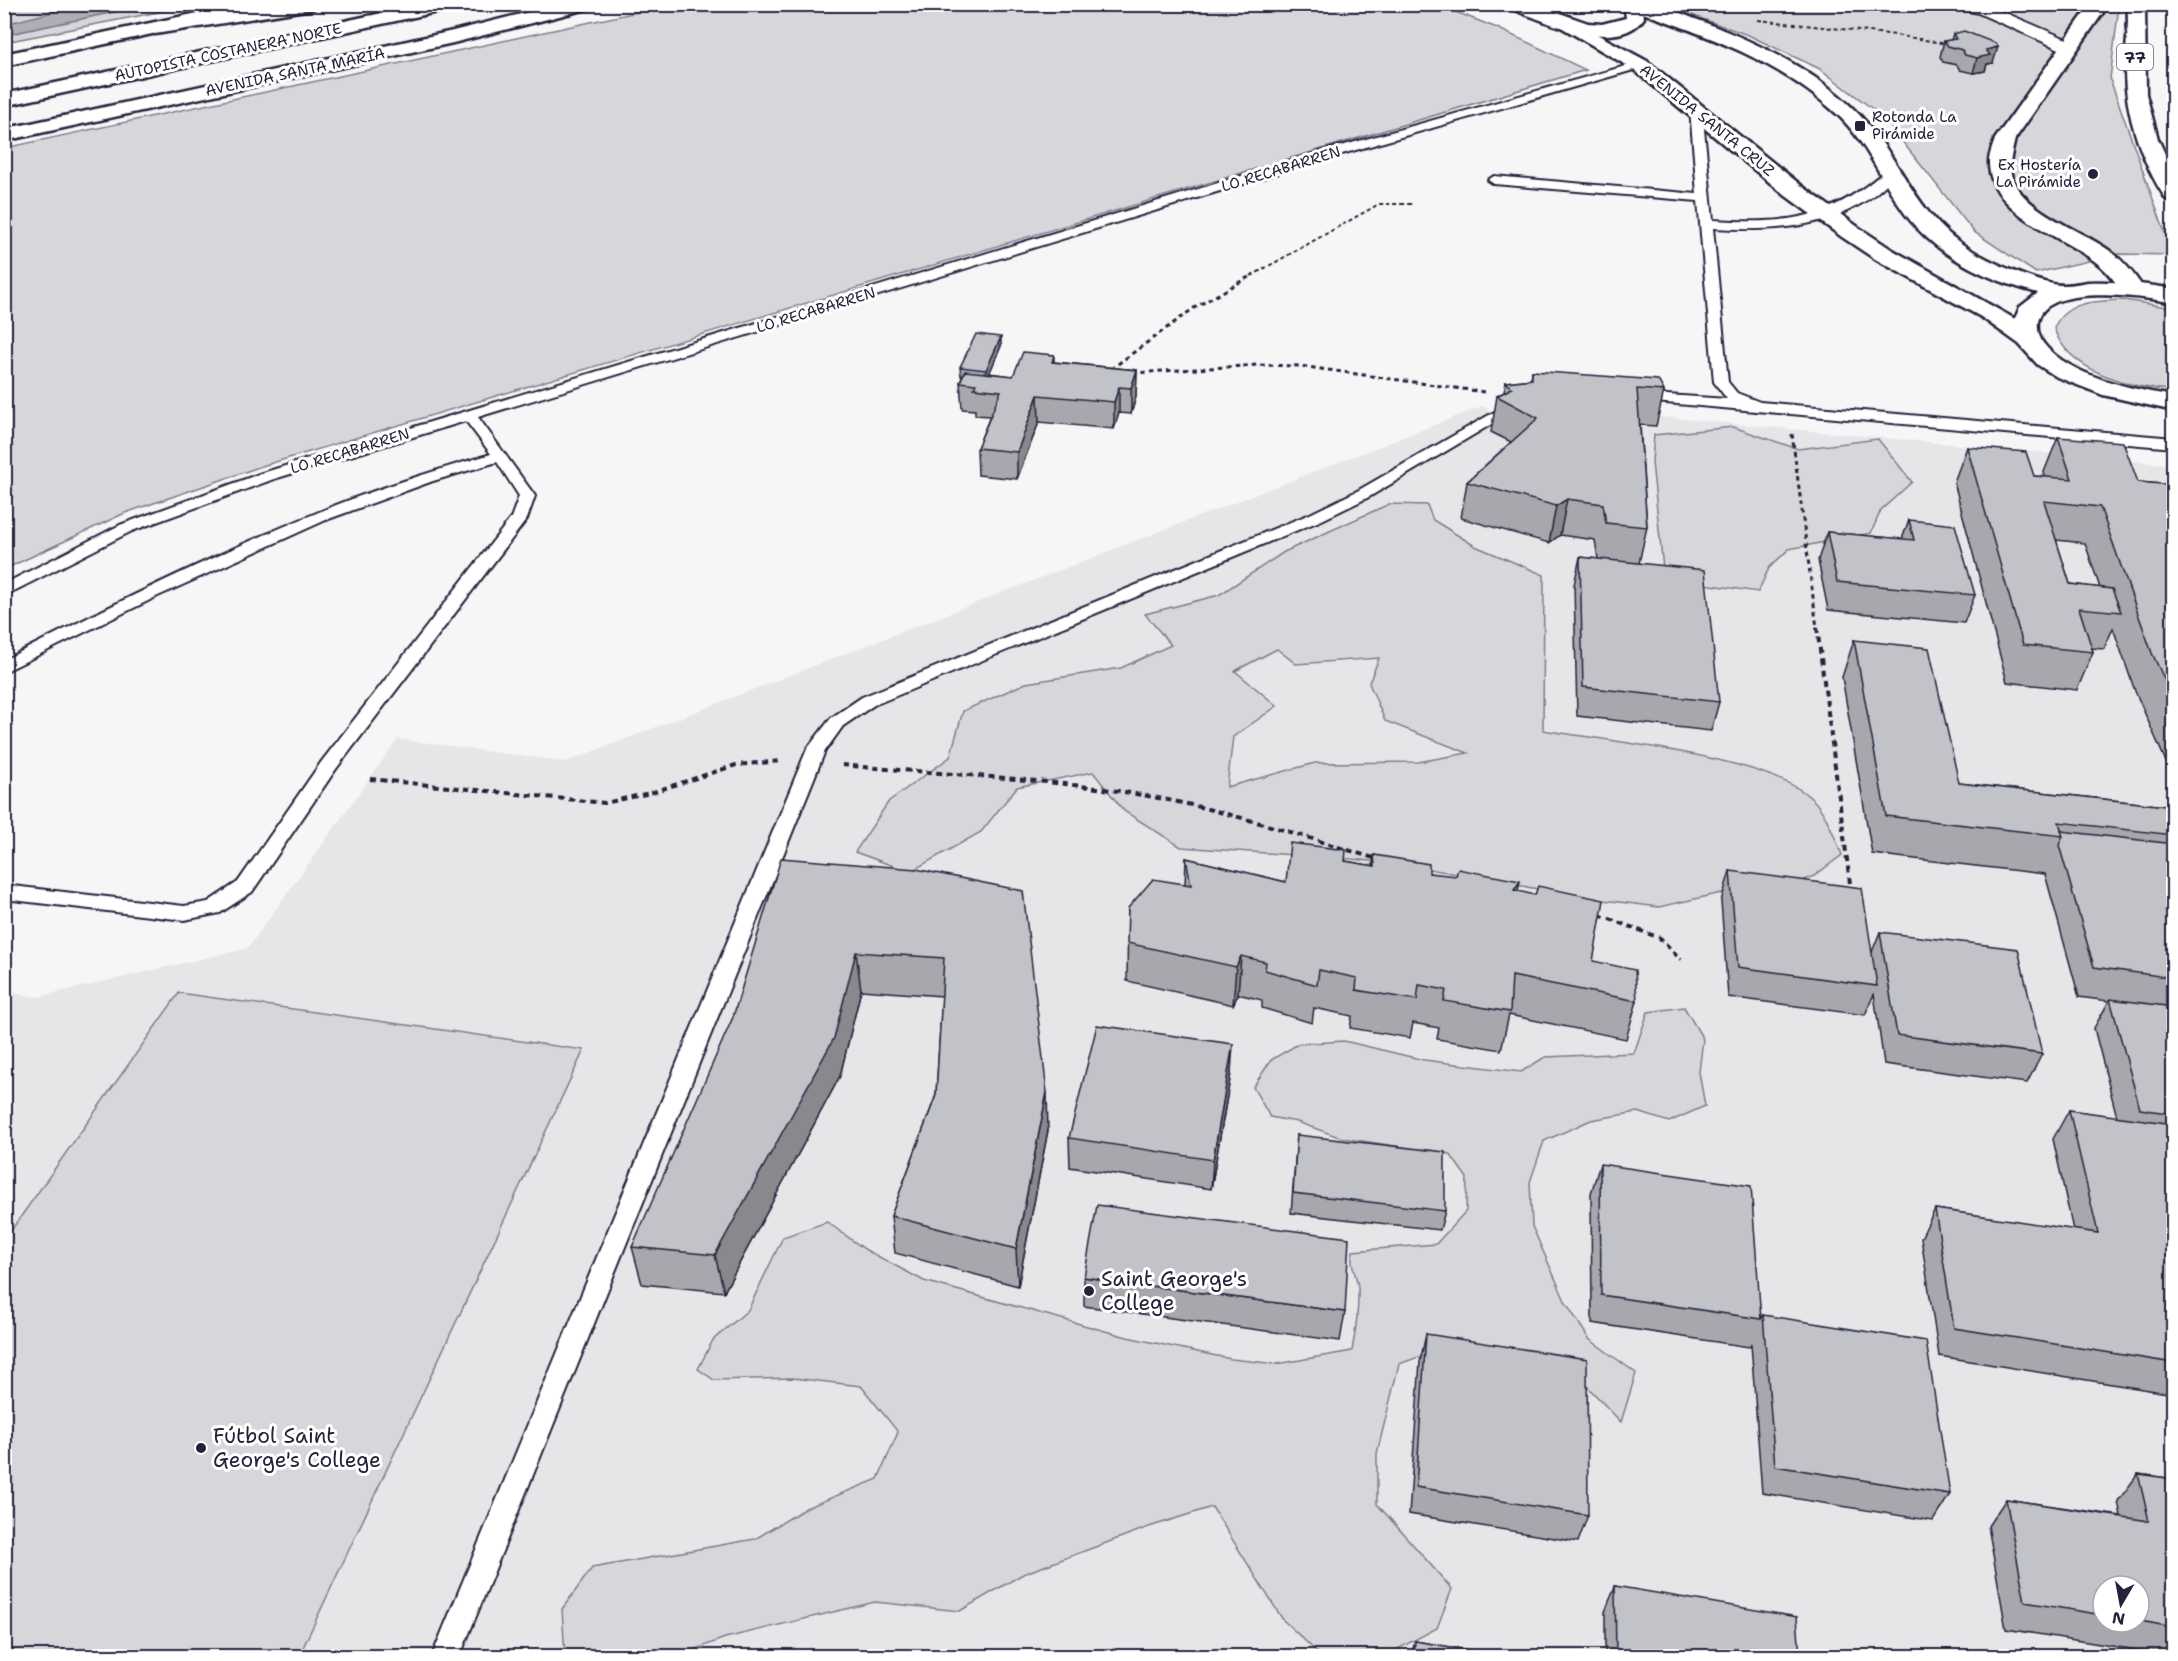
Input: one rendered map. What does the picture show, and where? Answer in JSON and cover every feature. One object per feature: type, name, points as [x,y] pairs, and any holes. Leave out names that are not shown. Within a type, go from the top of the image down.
[{"type":"main road","points":[[4,60],[268,4]]},
{"type":"main road","points":[[156,28],[312,4]]},
{"type":"main road","name":"AUTOPISTA COSTANERA NORTE","points":[[4,84],[382,4]]},
{"type":"main road","name":"AUTOPISTA COSTANERA NORTE","points":[[4,100],[452,4]]},
{"type":"main road","points":[[4,118],[296,57],[584,4]]},
{"type":"main road","name":"AVENIDA SANTA MARÍA","points":[[11,133],[453,37],[584,4]]},
{"type":"main road","name":"AVENIDA SANTA CRUZ","points":[[1517,4],[1570,27],[1640,65],[1826,215],[1883,254],[1989,312],[2030,340]]},
{"type":"main road","points":[[1570,27],[1601,28],[1626,24],[1635,18],[1634,4],[1724,36],[1796,74],[1818,89],[1857,123],[1891,172],[1913,211],[1931,231],[1948,244],[2001,275],[2062,292]]},
{"type":"main road","points":[[2100,4],[2005,139],[1998,154],[1998,168],[2008,192],[2026,210],[2099,254],[2124,276],[2132,289]]},
{"type":"main road","name":"77","points":[[2136,4],[2134,80],[2139,109],[2155,159],[2174,194]]},
{"type":"main road","points":[[2174,296],[2107,287],[2062,292],[2046,298],[2030,311],[2025,328],[2030,340],[2045,357],[2070,374],[2103,389],[2141,399],[2174,404]]},
{"type":"street","points":[[1958,4],[1983,9],[2070,47]]},
{"type":"lane","name":"LO RECABARREN","points":[[4,591],[126,528],[268,476],[1331,153],[1640,65]]},
{"type":"lane","points":[[1696,109],[1721,382],[1732,396],[1757,406]]},
{"type":"lane","points":[[1707,224],[1780,224],[1826,215],[1858,200],[1891,172]]},
{"type":"lane","points":[[1494,180],[1704,198]]},
{"type":"lane","points":[[446,1656],[816,749],[837,722],[868,701],[1316,517],[1364,494],[1531,396]]},
{"type":"lane","points":[[1620,396],[2174,443]]},
{"type":"lane","points":[[4,892],[184,914],[213,908],[244,887],[329,765],[519,519],[527,496],[501,456],[469,415]]},
{"type":"lane","points":[[4,667],[152,592],[320,517],[427,478],[501,456]]},
{"type":"path","points":[[1752,20],[1896,35],[1954,45]]},
{"type":"path","points":[[1117,373],[1106,373],[1194,308],[1379,204],[1412,204]]},
{"type":"path","points":[[1129,373],[1258,365],[1300,366],[1485,392]]},
{"type":"path","points":[[1788,409],[1852,892]]},
{"type":"path","points":[[370,778],[605,803],[634,800],[754,759],[811,762],[1088,788],[1159,798],[1265,825],[1378,859]]},
{"type":"path","points":[[1589,910],[1660,938],[1681,960]]},
{"type":"shaded area","points":[[5,5],[194,5],[5,42]]},
{"type":"shaded area","points":[[80,5],[148,5],[5,35],[5,24]]},
{"type":"shaded area","points":[[670,5],[1438,5],[1497,28],[1586,70],[262,466],[125,513],[5,569],[5,148]]},
{"type":"shaded area","points":[[1663,5],[2119,5],[2110,79],[2173,255],[2119,254],[2036,273],[1974,232],[1882,116],[1820,69],[1748,35]]},
{"type":"shaded area","points":[[2124,300],[2173,308],[2173,390],[2139,386],[2103,375],[2072,356],[2061,343],[2054,328],[2066,312],[2083,304]]},
{"type":"shaded area","name":"Saint George's College","points":[[1534,405],[2173,465],[2173,1656],[5,1656],[5,992],[38,997],[248,948],[398,739],[566,762],[1483,406],[1536,445]]},
{"type":"shaded area","points":[[1733,427],[1798,449],[1878,439],[1912,482],[1881,510],[1871,533],[1789,549],[1769,568],[1758,592],[1664,578],[1652,462],[1654,435]]},
{"type":"shaded area","points":[[1389,504],[1427,505],[1433,520],[1475,546],[1544,575],[1543,730],[1685,753],[1761,772],[1791,784],[1812,799],[1822,811],[1842,855],[1814,876],[1788,887],[1726,892],[1659,907],[1587,898],[1413,866],[1352,859],[1181,847],[1124,811],[1093,772],[1017,787],[981,832],[910,872],[855,852],[889,801],[950,757],[963,711],[1026,683],[1121,668],[1171,645],[1145,614],[1219,595],[1284,552]],"holes":[[[1277,649],[1296,664],[1379,658],[1369,683],[1385,721],[1468,753],[1418,762],[1315,763],[1227,787],[1233,737],[1277,706],[1235,671]]]},
{"type":"shaded area","name":"Fútbol Saint George's College","points":[[179,993],[584,1050],[299,1656],[5,1656],[5,1239]]},
{"type":"shaded area","points":[[1684,1007],[1703,1039],[1699,1072],[1705,1106],[1669,1122],[1638,1112],[1591,1120],[1544,1141],[1530,1182],[1532,1226],[1566,1303],[1589,1339],[1636,1373],[1621,1422],[1566,1364],[1432,1352],[1399,1364],[1377,1453],[1377,1504],[1452,1589],[1437,1628],[1392,1652],[1390,1656],[1321,1656],[1283,1620],[1212,1507],[1146,1528],[1023,1574],[960,1611],[875,1602],[725,1638],[678,1656],[565,1656],[562,1609],[592,1568],[755,1539],[806,1508],[878,1479],[898,1432],[861,1386],[793,1378],[714,1380],[698,1369],[713,1340],[748,1310],[783,1237],[827,1222],[866,1250],[924,1281],[1127,1337],[1231,1359],[1277,1364],[1352,1351],[1358,1296],[1352,1261],[1353,1251],[1436,1244],[1466,1211],[1467,1178],[1450,1154],[1342,1138],[1297,1122],[1270,1117],[1253,1087],[1271,1060],[1298,1044],[1344,1041],[1424,1060],[1521,1072],[1545,1057],[1634,1053],[1648,1012]]},
{"type":"building","points":[[1964,31],[1995,43],[1998,47],[1986,50],[1990,55],[1977,58],[1965,55],[1962,50],[1948,46],[1944,41],[1956,39],[1953,34]]},
{"type":"building","points":[[976,334],[1001,337],[986,370],[960,367]]},
{"type":"building","points":[[1023,352],[1054,355],[1052,362],[1137,370],[1131,388],[1119,387],[1114,402],[1038,395],[1017,452],[977,448],[1001,391],[974,388],[976,384],[960,382],[965,371],[1013,376]]},
{"type":"building","points":[[1532,371],[1658,380],[1664,391],[1637,389],[1647,527],[1606,523],[1603,504],[1567,499],[1556,506],[1467,482],[1538,418],[1497,396],[1512,388],[1506,382],[1532,379]]},
{"type":"building","points":[[2058,437],[2123,442],[2138,482],[2174,485],[2174,700],[2152,653],[2100,507],[2044,501],[2070,584],[2112,589],[2121,612],[2079,608],[2093,652],[2023,645],[1967,447],[2026,452],[2034,476],[2072,479]]},
{"type":"building","points":[[1909,520],[1955,525],[1975,595],[1837,582],[1827,532],[1914,540]]},
{"type":"building","points":[[1580,557],[1705,570],[1719,702],[1583,687]]},
{"type":"building","points":[[1854,640],[1929,648],[1959,783],[2174,807],[2174,835],[2059,822],[2063,836],[1886,816]]},
{"type":"building","points":[[2061,831],[2174,844],[2174,978],[2094,967],[2059,845],[2063,836]]},
{"type":"building","points":[[1290,843],[1346,850],[1345,861],[1375,866],[1374,855],[1429,864],[1429,873],[1456,876],[1458,869],[1520,881],[1514,890],[1535,895],[1538,886],[1604,900],[1593,961],[1635,970],[1637,1001],[1512,976],[1510,1012],[1444,1001],[1446,990],[1419,985],[1417,1000],[1356,990],[1357,978],[1319,970],[1317,985],[1265,970],[1266,962],[1241,956],[1236,967],[1127,943],[1128,908],[1153,879],[1191,885],[1186,858],[1286,882]]},
{"type":"building","points":[[781,858],[916,869],[1023,891],[1047,1092],[1016,1249],[891,1216],[936,1095],[944,958],[856,952],[834,1038],[715,1255],[632,1247],[733,1017]]},
{"type":"building","points":[[1730,871],[1862,888],[1877,986],[1738,967]]},
{"type":"building","points":[[1880,932],[2018,949],[2042,1054],[1897,1035]]},
{"type":"building","points":[[2110,999],[2174,1007],[2174,1114],[2140,1109]]},
{"type":"building","points":[[1097,1025],[1233,1044],[1213,1160],[1069,1138]]},
{"type":"building","points":[[2069,1110],[2174,1124],[2174,1363],[1954,1328],[1935,1209],[2098,1233]]},
{"type":"building","points":[[1297,1135],[1445,1152],[1445,1211],[1293,1193]]},
{"type":"building","points":[[1600,1164],[1751,1186],[1761,1319],[1601,1295]]},
{"type":"building","points":[[1097,1205],[1349,1238],[1345,1312],[1084,1277]]},
{"type":"building","points":[[1763,1315],[1926,1341],[1950,1494],[1775,1466]]},
{"type":"building","points":[[1426,1334],[1587,1359],[1588,1515],[1416,1487]]},
{"type":"building","points":[[2138,1474],[2174,1479],[2174,1627],[2151,1623],[2151,1574],[2091,1574],[2091,1613],[2025,1602],[2006,1499],[2149,1521]]},
{"type":"building","points":[[1615,1586],[1797,1617],[1800,1656],[1616,1656]]},
{"type":"building","points":[[1415,1641],[1504,1656],[1414,1656]]},
{"type":"place","name":"Rotonda La Pirámide","points":[[1860,126]]},
{"type":"place","name":"Ex Hostería La Pirámide","points":[[2093,174]]},
{"type":"place","name":"Saint George's College","points":[[1089,1291]]},
{"type":"place","name":"Fútbol Saint George's College","points":[[201,1448]]}]
